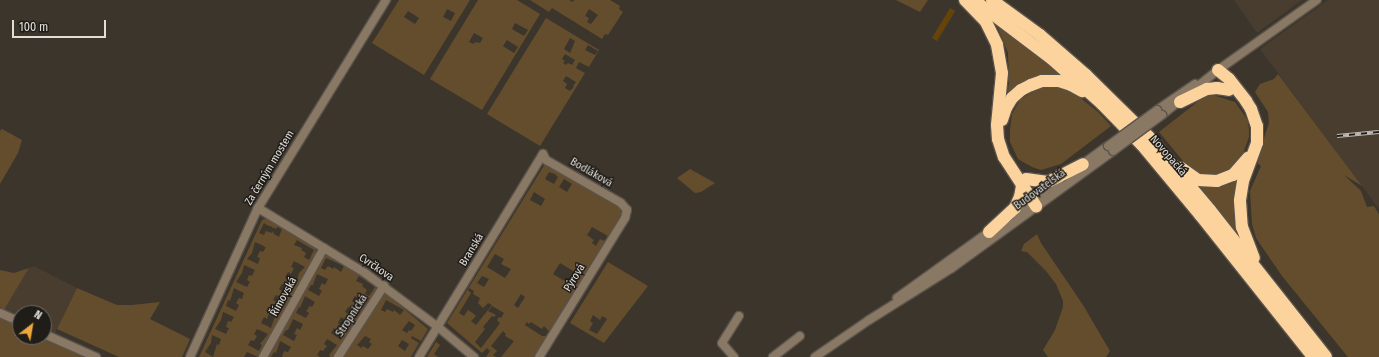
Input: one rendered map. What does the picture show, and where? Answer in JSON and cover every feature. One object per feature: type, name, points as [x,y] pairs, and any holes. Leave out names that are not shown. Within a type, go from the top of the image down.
[{"type":"highway","points":[[965,0],[986,22],[997,44],[1002,73],[997,125],[998,140],[1004,156],[1037,201]]},
{"type":"highway","name":"Novopacká","points":[[974,0],[1032,42],[1102,104],[1154,158],[1313,357]]},
{"type":"highway","name":"Novopacká","points":[[992,0],[1040,35],[1086,75],[1161,151],[1326,357]]},
{"type":"highway","points":[[1161,151],[1187,173],[1198,180],[1217,181],[1227,178],[1237,172],[1250,154],[1253,142],[1253,128],[1245,106],[1228,90],[1220,79],[1218,70]]},
{"type":"highway","points":[[1218,70],[1229,79],[1246,101],[1258,126],[1255,151],[1241,191],[1240,212],[1248,247],[1269,285]]},
{"type":"highway","points":[[989,232],[1015,208],[1024,182],[1007,152],[1002,137],[1004,114],[1012,98],[1031,84],[1053,81],[1071,85],[1102,104]]},
{"type":"highway","points":[[1180,102],[1207,89],[1217,88],[1228,90]]},
{"type":"highway","points":[[1024,182],[1052,181],[1083,164]]},
{"type":"street","name":"Za černým mostem","points":[[190,357],[258,208],[386,0]]},
{"type":"street","name":"Budovatelská","points":[[869,320],[910,287],[989,232],[1037,201],[1160,112],[1191,86],[1218,70],[1317,0]]},
{"type":"street","name":"Budovatelská","points":[[1160,112],[1180,102],[1218,70]]},
{"type":"street","name":"Budovatelská","points":[[814,357],[869,320],[952,268],[1083,164],[1110,148]]},
{"type":"street","name":"Bodláková","points":[[543,154],[546,160],[621,203],[627,210]]},
{"type":"street","name":"Branská","points":[[420,357],[543,154]]},
{"type":"street","name":"Cvrčkova","points":[[258,208],[384,286],[438,327],[474,357]]},
{"type":"street","name":"Pýrová","points":[[539,357],[625,218],[627,210]]},
{"type":"street","name":"Římovská","points":[[263,357],[324,248]]},
{"type":"street","name":"Stropnická","points":[[338,357],[384,286]]},
{"type":"street","points":[[0,312],[12,318]]},
{"type":"street","points":[[734,357],[722,342],[739,316]]},
{"type":"street","points":[[773,357],[800,336]]},
{"type":"street","points":[[52,338],[96,357]]},
{"type":"shaded area","points":[[399,0],[470,0],[424,75],[372,43]],"holes":[[[447,9],[455,13],[451,21],[443,17]],[[408,11],[419,18],[415,24],[404,17]]]},
{"type":"shaded area","points":[[478,0],[517,0],[540,14],[482,110],[430,79]],"holes":[[[515,23],[528,30],[524,36],[512,29]],[[474,33],[483,38],[480,43],[475,42],[474,44],[469,42]],[[507,40],[518,47],[514,53],[503,46]]]},
{"type":"shaded area","points":[[530,0],[569,0],[573,2],[574,0],[610,0],[620,6],[619,9],[623,12],[608,35],[605,34],[602,39],[552,8],[549,12]],"holes":[[[589,9],[598,15],[591,24],[587,22],[589,18],[585,16]]]},
{"type":"shaded area","points":[[896,0],[928,0],[920,12]]},
{"type":"shaded area","points":[[1234,0],[1302,0],[1257,33]]},
{"type":"shaded area","points":[[1328,0],[1379,0],[1379,209],[1260,49]]},
{"type":"shaded area","points":[[950,8],[955,11],[937,41],[932,38]]},
{"type":"shaded area","points":[[546,18],[599,50],[589,67],[579,62],[576,68],[585,73],[540,146],[487,114]],"holes":[[[570,38],[575,41],[570,53],[564,49]],[[588,45],[598,51],[595,55],[585,50]],[[565,54],[575,60],[572,65],[568,63],[566,65],[563,63],[565,61],[562,59]],[[566,76],[576,82],[570,91],[565,88],[567,84],[563,81]]]},
{"type":"shaded area","points":[[996,23],[1061,76],[1047,74],[1037,76],[1015,88],[1007,97],[1009,82],[1008,53]]},
{"type":"shaded area","points":[[1278,74],[1362,186],[1344,175],[1361,191],[1367,207],[1374,206],[1379,214],[1379,357],[1348,357],[1282,276],[1256,238],[1252,224],[1250,191],[1261,166],[1256,162],[1269,123],[1268,112],[1255,92],[1260,84],[1274,79]]},
{"type":"shaded area","points":[[1051,85],[1078,96],[1098,112],[1111,126],[1061,164],[1041,170],[1018,159],[1010,142],[1010,130],[1012,114],[1020,100],[1040,87]]},
{"type":"shaded area","points":[[1205,96],[1216,96],[1235,102],[1247,119],[1249,129],[1249,137],[1242,156],[1228,170],[1216,175],[1205,175],[1188,167],[1159,132]]},
{"type":"shaded area","points":[[2,129],[22,140],[18,153],[0,184],[0,131]]},
{"type":"shaded area","points":[[545,164],[624,210],[534,357],[501,357],[514,341],[505,336],[506,334],[503,331],[491,346],[497,351],[493,355],[496,357],[486,357],[490,351],[487,348],[482,353],[447,323]],"holes":[[[549,172],[558,177],[554,184],[545,179]],[[564,179],[572,184],[567,192],[559,187]],[[534,192],[545,199],[541,206],[530,200]],[[592,227],[608,236],[604,241],[600,239],[596,246],[592,243],[594,240],[587,235]],[[495,254],[504,259],[501,264],[511,269],[505,278],[487,267]],[[560,263],[578,274],[571,285],[553,274]],[[482,276],[489,279],[484,287],[477,283]],[[469,288],[474,291],[473,294],[480,298],[478,303],[483,308],[488,303],[492,305],[476,325],[471,321],[476,316],[474,314],[468,310],[464,316],[459,313],[471,293],[468,290]],[[521,294],[525,297],[518,308],[514,305]],[[492,306],[504,313],[501,318],[499,317],[497,320],[500,323],[481,348],[475,342],[485,329],[483,327],[492,316],[494,317],[496,315],[488,311]],[[527,322],[529,324],[531,322],[542,329],[544,326],[549,331],[546,336],[542,336],[525,325]]]},
{"type":"shaded area","points":[[690,169],[715,183],[701,192],[695,193],[677,178]]},
{"type":"shaded area","points":[[1240,176],[1239,236],[1199,186],[1217,188],[1230,184]]},
{"type":"shaded area","points":[[267,218],[315,247],[316,252],[258,357],[247,352],[244,357],[213,357],[199,357],[262,220]],"holes":[[[264,223],[276,229],[277,227],[282,229],[279,237],[274,234],[273,231],[272,233],[266,231],[264,235],[259,233]],[[297,240],[314,250],[309,260],[304,257],[306,253],[301,250],[302,248],[294,245]],[[255,242],[266,247],[263,252],[260,251],[257,257],[260,258],[258,264],[247,259],[252,253]],[[294,261],[305,267],[299,273],[296,283],[285,278],[288,272],[291,274],[294,268],[291,267]],[[244,265],[255,270],[252,276],[249,275],[247,280],[250,282],[247,287],[236,282],[242,273]],[[282,284],[292,289],[283,306],[273,300],[276,295],[279,296],[282,291],[279,289]],[[234,288],[244,293],[242,299],[239,298],[236,303],[239,305],[236,311],[226,306],[228,300],[230,301]],[[270,306],[280,312],[274,319],[271,328],[261,323],[264,317],[267,319],[270,313],[267,312]],[[223,312],[234,317],[231,322],[228,321],[226,327],[229,328],[226,334],[215,329],[221,320]],[[257,329],[268,334],[260,344],[262,345],[259,351],[248,345],[251,340],[254,341],[257,336],[254,334]],[[212,335],[221,339],[219,345],[217,344],[213,357],[205,352],[211,343]]]},
{"type":"shaded area","points":[[1037,234],[1041,243],[1083,305],[1110,351],[1106,357],[1048,357],[1043,350],[1055,330],[1063,307],[1063,301],[1056,284],[1046,271],[1027,252],[1021,251],[1024,244]]},
{"type":"shaded area","points":[[328,255],[376,285],[378,288],[333,357],[330,357],[329,355],[337,345],[327,339],[324,344],[327,346],[323,351],[320,350],[317,355],[320,357],[283,357],[284,351],[288,352],[291,347],[280,341],[276,353],[274,352],[271,357],[268,357],[324,256]],"holes":[[[326,258],[344,266],[341,272],[334,267],[333,269],[328,266],[325,270],[321,268]],[[317,274],[328,279],[325,285],[322,283],[319,289],[322,291],[319,296],[308,290],[311,285],[313,285]],[[359,276],[375,287],[369,296],[365,294],[367,290],[362,286],[363,284],[356,281]],[[305,296],[315,302],[312,307],[309,306],[306,311],[309,313],[306,318],[296,313],[299,307],[300,308]],[[355,296],[365,302],[362,308],[360,307],[355,318],[345,312],[348,307],[351,308],[355,303],[352,301]],[[341,317],[351,324],[348,329],[346,328],[341,340],[331,333],[334,328],[337,330],[340,325],[338,323]],[[293,319],[303,324],[300,330],[297,328],[294,334],[297,335],[294,341],[283,335],[286,330],[288,330]]]},
{"type":"shaded area","points":[[608,262],[648,286],[604,343],[570,323]],"holes":[[[593,315],[600,320],[602,316],[607,319],[597,334],[589,330],[593,323],[590,321]]]},
{"type":"shaded area","points":[[34,266],[77,288],[54,335],[52,334],[52,305],[12,305],[12,314],[4,310],[29,268]]},
{"type":"shaded area","points":[[29,268],[4,310],[0,307],[0,270],[14,273]]},
{"type":"shaded area","points":[[77,288],[117,305],[160,302],[150,319],[190,339],[182,357],[119,357],[57,329]]},
{"type":"shaded area","points":[[385,293],[428,329],[421,341],[412,336],[411,338],[419,343],[411,357],[343,357]],"holes":[[[386,300],[404,310],[400,315],[394,310],[393,312],[387,309],[385,312],[381,310]],[[409,321],[415,325],[411,331],[409,330],[407,333],[402,330]],[[365,336],[371,339],[369,342],[372,344],[368,349],[363,346],[361,348],[357,345]],[[402,340],[409,344],[405,351],[398,346]]]},
{"type":"shaded area","points":[[0,318],[12,323],[12,345],[52,345],[52,341],[88,357],[0,357]]},
{"type":"shaded area","points":[[436,342],[440,345],[434,354],[438,357],[427,357]]},
{"type":"railway","points":[[1337,136],[1379,132]]}]
